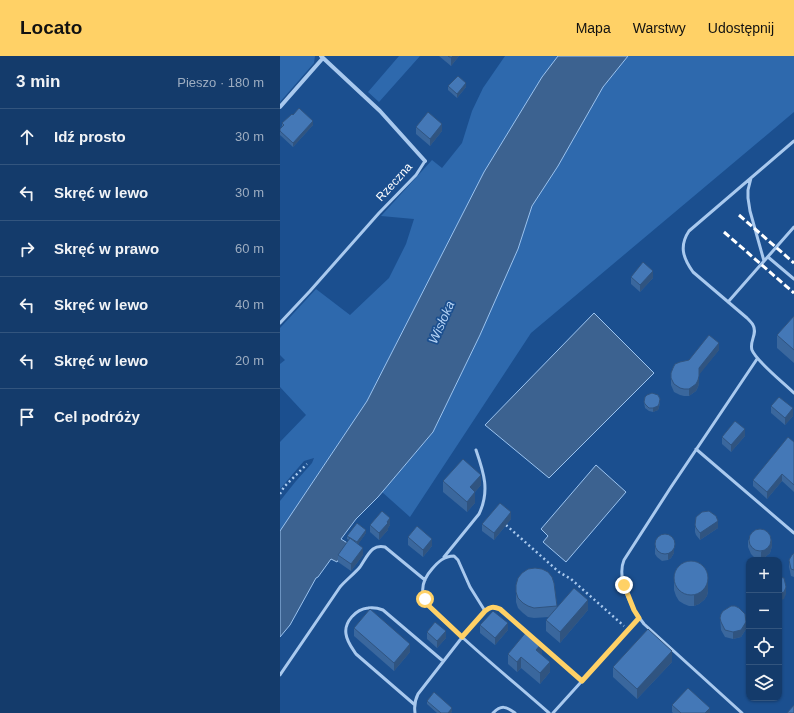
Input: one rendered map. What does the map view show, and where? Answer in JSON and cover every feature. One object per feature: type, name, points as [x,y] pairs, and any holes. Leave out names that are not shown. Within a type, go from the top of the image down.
[{"type":"street","name":"Rzeczna","points":[[280,107],[322,57],[380,111],[425,161]]},
{"type":"lane","points":[[794,141],[689,231],[685,237],[683,245],[683,252],[688,265],[693,272],[747,318],[753,325],[755,330],[751,346],[757,359],[794,393]]},
{"type":"lane","name":"Rzeczna","points":[[280,323],[379,213],[416,175],[425,161]]},
{"type":"lane","points":[[751,177],[748,190],[750,211],[764,261]]},
{"type":"lane","points":[[728,302],[794,227]]},
{"type":"lane","points":[[768,257],[794,279]]},
{"type":"lane","points":[[742,713],[639,618],[634,610],[624,585],[622,564],[696,449],[757,359]]},
{"type":"lane","points":[[696,449],[794,533]]},
{"type":"lane","points":[[476,450],[484,476],[485,488],[483,506],[479,514],[443,559],[430,572],[422,589],[429,606],[549,713]]},
{"type":"lane","points":[[280,675],[340,587],[353,575],[375,548],[380,546],[385,547],[425,580]]},
{"type":"lane","points":[[443,559],[449,556],[454,556],[458,560],[470,587],[485,611]]},
{"type":"lane","points":[[415,705],[356,654],[347,640],[347,626],[350,620],[362,609],[376,607],[383,610],[443,661]]},
{"type":"lane","points":[[415,713],[415,700],[418,694],[462,637],[490,607],[500,609],[582,681]]},
{"type":"lane","points":[[552,713],[639,618]]},
{"type":"lane","points":[[493,713],[501,707],[508,708],[515,713]]},
{"type":"path","points":[[280,494],[284,487],[307,464]]},
{"type":"path","points":[[506,525],[559,572],[570,578],[629,630]]},
{"type":"shaded area","points":[[280,56],[315,56],[314,63],[280,102]]},
{"type":"shaded area","points":[[399,56],[420,56],[379,102],[368,92]]},
{"type":"shaded area","points":[[505,56],[558,56],[542,77],[484,172],[367,401],[280,531],[280,501],[312,463],[314,458],[304,461],[280,489],[280,442],[306,415],[280,387],[280,364],[285,360],[280,355],[280,328],[316,289],[350,315],[389,278],[406,244],[414,219],[381,216],[432,160],[442,168],[462,143],[472,111],[483,88]]},
{"type":"shaded area","points":[[628,56],[794,56],[794,112],[531,333],[410,517],[382,492],[433,432],[480,335],[518,249],[532,206],[558,166],[603,87]]},
{"type":"water","name":"Wisłoka","points":[[558,56],[628,56],[603,87],[558,166],[532,206],[518,249],[480,335],[433,432],[378,497],[356,519],[341,539],[349,544],[337,562],[331,559],[316,578],[290,625],[280,637],[280,531],[367,401],[484,172],[542,77]]},
{"type":"water","points":[[594,313],[654,373],[549,478],[485,425]]},
{"type":"water","points":[[596,465],[626,492],[566,562],[543,542],[548,536],[541,529]]},
{"type":"building","points":[[458,76],[466,83],[457,94],[448,86]]},
{"type":"building","points":[[299,108],[313,121],[293,143],[280,131],[280,129],[284,125],[282,123],[292,114],[293,115]]},
{"type":"building","points":[[428,112],[442,124],[430,139],[416,127]]},
{"type":"building","points":[[643,262],[653,271],[640,285],[631,277]]},
{"type":"building","points":[[794,316],[794,350],[777,335]]},
{"type":"building","points":[[709,335],[719,343],[699,368],[699,376],[696,384],[689,389],[680,388],[674,384],[671,378],[671,373],[675,364],[689,360]]},
{"type":"building","points":[[652,393],[658,395],[660,399],[659,404],[653,408],[649,408],[644,402],[645,397]]},
{"type":"building","points":[[779,397],[793,408],[785,418],[771,406]]},
{"type":"building","points":[[735,421],[745,429],[731,445],[722,437]]},
{"type":"building","points":[[788,437],[794,442],[794,485],[782,474],[767,492],[753,480]]},
{"type":"building","points":[[463,459],[481,475],[470,487],[475,492],[467,502],[443,481]]},
{"type":"building","points":[[500,503],[511,512],[494,533],[482,524]]},
{"type":"building","points":[[382,511],[390,518],[387,522],[388,523],[379,533],[370,525]]},
{"type":"building","points":[[709,511],[716,516],[718,521],[700,533],[695,525],[696,517],[702,512]]},
{"type":"building","points":[[357,523],[366,530],[357,542],[347,536]]},
{"type":"building","points":[[417,526],[432,539],[423,550],[408,537]]},
{"type":"building","points":[[760,529],[768,532],[771,540],[768,548],[760,551],[752,548],[749,540],[752,532]]},
{"type":"building","points":[[665,534],[672,537],[675,544],[672,551],[665,554],[658,551],[655,544],[658,537]]},
{"type":"building","points":[[350,538],[363,548],[351,564],[338,555]]},
{"type":"building","points":[[794,553],[794,570],[791,569],[789,560]]},
{"type":"building","points":[[688,561],[694,561],[703,566],[707,572],[707,584],[703,590],[694,595],[688,595],[679,590],[674,581],[674,575],[679,566]]},
{"type":"building","points":[[535,568],[548,572],[552,577],[557,606],[534,608],[523,603],[518,598],[516,585],[518,578],[528,569]]},
{"type":"building","points":[[782,578],[784,578],[786,587],[782,593]]},
{"type":"building","points":[[574,588],[588,600],[560,632],[546,620]]},
{"type":"building","points":[[731,606],[735,606],[745,614],[746,622],[741,630],[733,632],[725,630],[720,618],[723,611]]},
{"type":"building","points":[[370,609],[410,644],[394,663],[354,628]]},
{"type":"building","points":[[493,611],[508,623],[495,638],[480,625]]},
{"type":"building","points":[[435,622],[446,631],[437,641],[427,632]]},
{"type":"building","points":[[648,629],[672,651],[637,689],[613,667]]},
{"type":"building","points":[[527,631],[542,643],[536,650],[550,662],[540,673],[521,657],[517,662],[508,654]]},
{"type":"building","points":[[688,688],[710,708],[705,713],[681,713],[672,705]]},
{"type":"building","points":[[434,692],[452,708],[448,713],[441,713],[427,701]]},
{"type":"building","points":[[794,705],[794,713],[787,713]]},
{"type":"railway","points":[[739,215],[794,263]]},
{"type":"railway","points":[[724,232],[794,293]]},
{"type":"route","points":[[425,599],[429,606],[462,637],[490,607],[500,609],[582,681],[639,618],[634,610],[624,585]]}]
